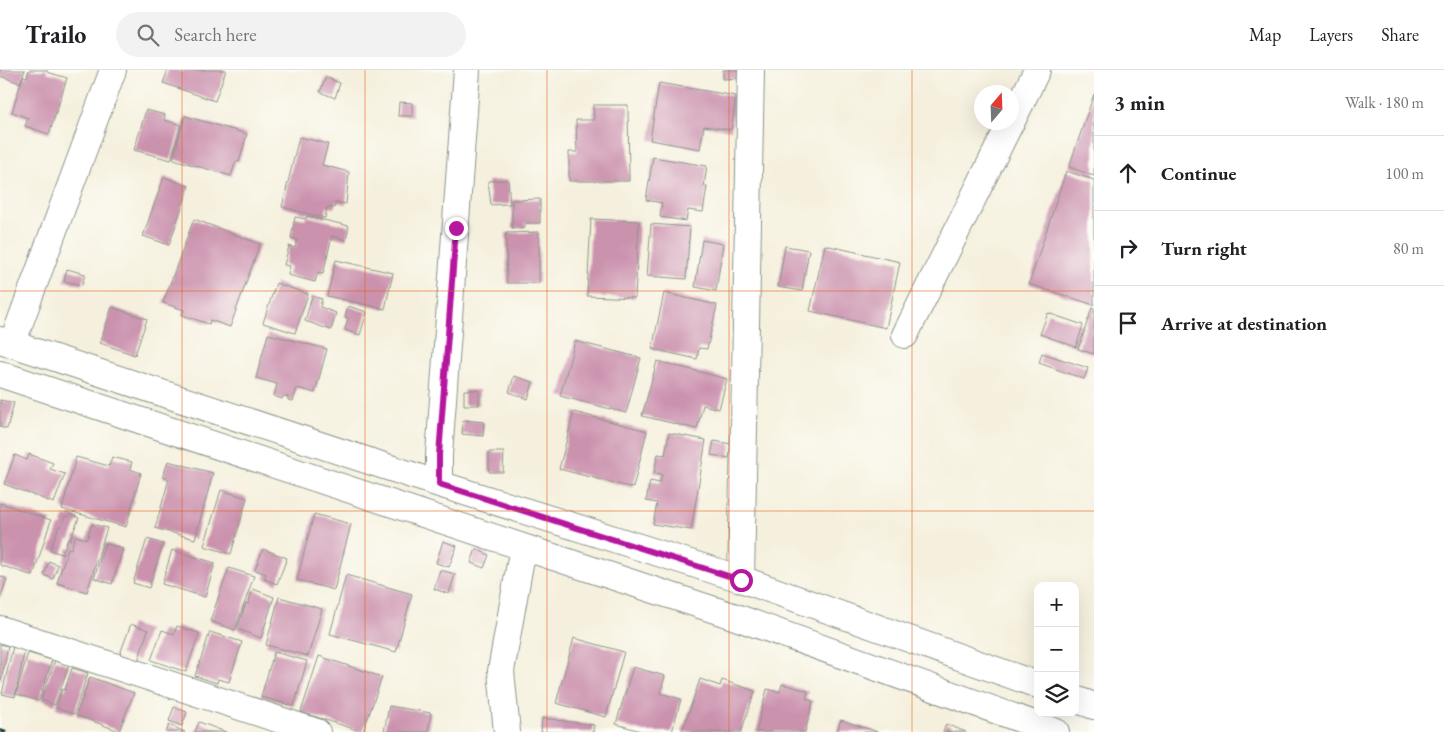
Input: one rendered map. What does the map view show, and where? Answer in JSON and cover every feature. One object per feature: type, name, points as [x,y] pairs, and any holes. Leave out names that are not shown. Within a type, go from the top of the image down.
[{"type":"street","points":[[113,70],[6,342],[439,484],[741,580],[1034,685]]},
{"type":"street","points":[[439,484],[439,455],[467,70]]},
{"type":"street","points":[[741,580],[751,70]]},
{"type":"street","points":[[1019,106],[1037,70]]},
{"type":"street","points":[[905,335],[1007,130]]},
{"type":"street","points":[[0,374],[734,616],[1056,732]]},
{"type":"street","points":[[507,732],[502,671],[523,548]]},
{"type":"street","points":[[0,629],[317,732]]},
{"type":"street","points":[[1079,700],[1094,706]]},
{"type":"building","points":[[0,70],[25,70],[20,83],[0,76]]},
{"type":"building","points":[[29,70],[47,70],[47,72],[67,78],[49,134],[25,126],[28,118],[12,112],[23,76],[27,77]]},
{"type":"building","points":[[168,70],[183,72],[184,70],[226,70],[215,101],[163,83]]},
{"type":"building","points":[[723,70],[744,70],[744,78],[723,79]]},
{"type":"building","points":[[326,77],[340,83],[335,98],[320,92]]},
{"type":"building","points":[[659,83],[736,96],[731,130],[704,126],[700,149],[650,140]]},
{"type":"building","points":[[1094,94],[1094,176],[1069,167]]},
{"type":"building","points":[[399,102],[412,103],[412,116],[398,116]]},
{"type":"building","points":[[593,105],[628,105],[629,181],[569,181],[569,152],[577,152],[576,120],[594,120]]},
{"type":"building","points":[[146,110],[165,115],[164,120],[181,125],[171,160],[134,150]]},
{"type":"building","points":[[185,116],[247,134],[239,162],[236,161],[231,176],[173,159]]},
{"type":"building","points":[[299,137],[328,144],[322,165],[349,172],[346,204],[336,202],[334,208],[327,207],[325,218],[282,207]]},
{"type":"building","points":[[653,157],[707,166],[704,186],[707,187],[703,212],[688,210],[686,221],[660,217],[662,203],[646,200]]},
{"type":"building","points":[[1066,171],[1094,180],[1094,305],[1029,284]]},
{"type":"building","points":[[164,177],[189,186],[169,245],[143,236]]},
{"type":"building","points":[[508,180],[510,204],[491,205],[488,181]]},
{"type":"building","points":[[540,199],[540,223],[525,223],[525,228],[512,228],[512,200]]},
{"type":"building","points":[[307,216],[349,226],[346,240],[332,236],[323,274],[318,272],[315,282],[288,275],[290,266],[284,265],[289,246],[295,248],[297,240],[291,238],[295,217],[306,219]]},
{"type":"building","points":[[194,219],[260,244],[230,327],[210,320],[209,324],[182,315],[184,310],[163,303]]},
{"type":"building","points":[[591,219],[639,221],[635,298],[587,296]]},
{"type":"building","points":[[651,224],[690,227],[686,279],[647,276]]},
{"type":"building","points":[[539,232],[539,283],[507,283],[506,233]]},
{"type":"building","points":[[702,240],[723,244],[716,291],[695,287]]},
{"type":"building","points":[[825,245],[900,262],[886,328],[810,311]]},
{"type":"building","points":[[785,246],[809,250],[802,291],[778,287]]},
{"type":"building","points":[[336,260],[393,273],[385,309],[327,296]]},
{"type":"building","points":[[67,269],[85,274],[82,285],[64,281]]},
{"type":"building","points":[[276,283],[308,294],[295,333],[263,323]]},
{"type":"building","points":[[664,293],[717,305],[707,349],[699,348],[697,359],[652,349]]},
{"type":"building","points":[[312,296],[322,299],[320,307],[336,313],[331,330],[305,321]]},
{"type":"building","points":[[348,306],[367,312],[360,335],[345,330],[348,318],[345,317]]},
{"type":"building","points":[[112,307],[147,319],[135,355],[100,343]]},
{"type":"building","points":[[1092,308],[1094,309],[1094,354],[1078,349]]},
{"type":"building","points":[[1048,313],[1083,325],[1076,347],[1040,334]]},
{"type":"building","points":[[268,334],[327,349],[315,393],[297,388],[293,401],[283,396],[282,399],[274,396],[277,384],[256,378]]},
{"type":"building","points":[[575,341],[641,358],[626,413],[560,396]]},
{"type":"building","points":[[1042,353],[1088,368],[1084,379],[1039,363]]},
{"type":"building","points":[[657,361],[727,379],[719,409],[703,405],[697,429],[642,416]]},
{"type":"building","points":[[514,376],[533,382],[528,399],[509,392]]},
{"type":"building","points":[[464,390],[479,390],[479,405],[464,405]]},
{"type":"building","points":[[0,400],[14,403],[7,429],[0,427]]},
{"type":"building","points":[[574,412],[647,431],[633,488],[559,469]]},
{"type":"building","points":[[463,420],[484,422],[483,436],[462,434]]},
{"type":"building","points":[[669,433],[706,440],[691,530],[653,524],[657,503],[646,501],[650,481],[660,483],[662,474],[654,473],[658,454],[665,455]]},
{"type":"building","points":[[714,441],[731,444],[729,458],[711,455]]},
{"type":"building","points":[[489,452],[504,452],[503,472],[489,472]]},
{"type":"building","points":[[29,454],[53,463],[50,469],[65,474],[54,503],[4,484],[15,455],[27,460]]},
{"type":"building","points":[[76,457],[109,466],[112,457],[132,462],[130,469],[141,473],[126,527],[62,509]]},
{"type":"building","points":[[168,461],[213,473],[195,539],[155,528],[169,479],[163,477]]},
{"type":"building","points":[[221,490],[247,498],[231,554],[204,546]]},
{"type":"building","points":[[0,503],[51,520],[33,576],[0,565]]},
{"type":"building","points":[[70,514],[79,518],[70,540],[68,539],[62,554],[50,550],[59,526],[61,526],[65,516],[69,517]]},
{"type":"building","points":[[314,514],[351,524],[334,590],[297,580]]},
{"type":"building","points":[[92,524],[107,528],[87,592],[57,583],[68,548],[71,549],[75,536],[87,539]]},
{"type":"building","points":[[147,539],[163,544],[149,588],[133,583]]},
{"type":"building","points":[[443,541],[457,546],[449,567],[436,563]]},
{"type":"building","points":[[105,543],[123,549],[112,584],[94,578]]},
{"type":"building","points":[[263,549],[287,558],[277,584],[264,579],[266,574],[255,570]]},
{"type":"building","points":[[476,549],[489,555],[484,568],[471,563]]},
{"type":"building","points":[[172,550],[215,563],[205,597],[162,584]]},
{"type":"building","points":[[49,561],[58,565],[53,579],[44,575]]},
{"type":"building","points":[[229,568],[254,576],[235,630],[210,621]]},
{"type":"building","points":[[440,570],[455,574],[449,594],[434,589]]},
{"type":"building","points":[[346,575],[412,594],[396,652],[330,634]]},
{"type":"building","points":[[0,576],[7,579],[0,599]]},
{"type":"building","points":[[253,589],[274,597],[261,638],[237,629]]},
{"type":"building","points":[[279,597],[322,609],[308,656],[266,645]]},
{"type":"building","points":[[131,624],[148,630],[138,661],[120,654]]},
{"type":"building","points":[[177,626],[199,633],[186,672],[151,660],[162,630],[174,634]]},
{"type":"building","points":[[210,632],[242,642],[229,682],[218,679],[217,683],[195,676]]},
{"type":"building","points":[[574,638],[624,652],[606,717],[556,703]]},
{"type":"building","points":[[0,644],[8,646],[1,681],[0,681]]},
{"type":"building","points":[[13,646],[25,649],[15,697],[2,694]]},
{"type":"building","points":[[274,652],[307,661],[294,706],[261,697]]},
{"type":"building","points":[[28,653],[52,660],[39,701],[16,694]]},
{"type":"building","points":[[319,656],[382,677],[363,732],[301,712]]},
{"type":"building","points":[[55,660],[69,665],[55,705],[41,700]]},
{"type":"building","points":[[633,667],[665,676],[660,693],[681,699],[672,732],[644,732],[616,724]]},
{"type":"building","points":[[72,668],[88,673],[74,714],[56,708],[62,689],[65,690]]},
{"type":"building","points":[[90,677],[134,693],[119,731],[76,715]]},
{"type":"building","points":[[700,679],[720,686],[722,680],[755,691],[741,732],[682,732]]},
{"type":"building","points":[[782,684],[808,691],[806,699],[813,701],[805,732],[756,732],[767,689],[780,692]]},
{"type":"building","points":[[389,706],[431,713],[428,732],[384,732]]},
{"type":"building","points":[[174,707],[187,712],[182,726],[169,721]]},
{"type":"building","points":[[542,718],[594,725],[593,732],[541,732]]},
{"type":"building","points":[[841,720],[878,732],[837,732]]},
{"type":"building","points":[[199,722],[226,732],[195,732]]},
{"type":"building","points":[[946,724],[966,732],[943,732]]},
{"type":"building","points":[[169,725],[185,732],[166,732]]},
{"type":"railway","points":[[0,730],[6,732]]},
{"type":"route","points":[[456,228],[439,455],[439,484],[741,580]]}]
